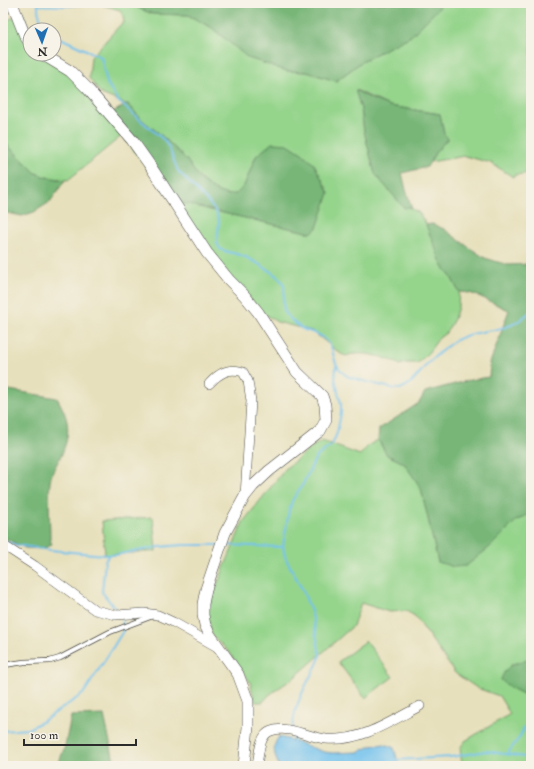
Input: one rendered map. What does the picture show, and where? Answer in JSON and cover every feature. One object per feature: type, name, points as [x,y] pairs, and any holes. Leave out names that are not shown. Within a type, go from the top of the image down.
[{"type":"street","points":[[12,3],[22,27]]},
{"type":"street","points":[[55,62],[70,71],[87,88],[132,140],[150,164],[206,253],[258,312],[297,372],[322,396],[325,404],[326,420],[320,431],[269,471],[245,496],[225,533],[206,589],[203,604],[205,625],[210,636],[238,674],[248,701],[248,727],[244,766]]},
{"type":"street","points":[[209,384],[217,376],[227,371],[236,369],[243,372],[248,381],[251,401],[245,496]]},
{"type":"street","points":[[3,545],[35,566],[95,610],[116,615],[144,613],[158,615],[220,649]]},
{"type":"street","points":[[257,766],[260,746],[264,737],[270,731],[289,730],[326,739],[350,738],[364,735],[420,706]]},
{"type":"lane","points":[[4,665],[24,662],[50,661],[60,658],[114,630],[147,617],[158,615]]},
{"type":"green space","points":[[95,3],[133,3],[140,9],[153,14],[188,15],[212,28],[249,58],[287,71],[307,72],[336,81],[364,60],[411,36],[439,8],[442,3],[527,3],[531,10],[531,173],[514,175],[513,177],[491,163],[465,156],[430,162],[435,153],[448,138],[444,134],[440,114],[389,106],[356,90],[361,109],[364,131],[375,174],[409,207],[419,213],[428,227],[442,265],[451,277],[459,292],[458,307],[454,319],[446,333],[439,338],[428,353],[418,363],[405,363],[400,365],[388,359],[374,355],[352,354],[346,356],[341,354],[312,331],[277,322],[263,313],[214,262],[177,201],[311,233],[329,193],[314,164],[256,156],[244,186],[236,194],[227,195],[214,190],[199,178],[186,159],[161,135],[142,120],[128,104],[101,94],[89,78],[91,57],[121,24],[124,23],[120,10]]},
{"type":"green space","points":[[133,3],[442,3],[439,8],[411,36],[364,60],[336,81],[307,72],[287,71],[248,58],[212,28],[188,15],[153,14],[140,9]]},
{"type":"green space","points":[[22,13],[27,22],[22,22],[22,62],[53,62],[66,71],[124,134],[68,180],[45,177],[36,173],[3,141],[3,24]]},
{"type":"green space","points":[[355,90],[389,106],[440,114],[444,134],[448,138],[435,153],[427,167],[402,173],[412,209],[409,207],[404,208],[375,174],[364,131],[361,109]]},
{"type":"green space","points":[[128,104],[142,120],[161,135],[186,159],[199,178],[214,190],[227,195],[236,194],[244,186],[256,156],[272,143],[288,144],[302,153],[314,164],[329,193],[317,228],[311,233],[171,200],[107,115]]},
{"type":"green space","points":[[3,141],[36,173],[45,177],[65,180],[50,202],[34,212],[22,216],[3,212]]},
{"type":"green space","points":[[432,224],[444,229],[485,258],[508,265],[531,264],[531,513],[516,521],[490,547],[466,566],[454,567],[438,562],[421,488],[404,463],[387,455],[378,439],[379,429],[419,403],[425,392],[470,380],[489,377],[490,363],[509,310],[479,296],[459,292],[451,277],[442,265],[426,225]]},
{"type":"green space","points":[[3,389],[57,398],[67,420],[68,433],[64,448],[53,471],[50,482],[50,540],[52,544],[43,549],[25,548],[3,537]]},
{"type":"green space","points":[[378,440],[387,455],[404,463],[421,488],[438,562],[503,533],[516,521],[531,513],[531,658],[511,664],[527,695],[531,698],[531,766],[462,766],[460,748],[465,741],[510,714],[499,696],[477,688],[455,673],[415,616],[406,611],[389,612],[361,603],[353,626],[296,676],[269,695],[263,702],[255,702],[250,682],[229,652],[212,635],[208,618],[210,602],[243,522],[286,468],[322,441],[360,455],[369,445]]},
{"type":"green space","points":[[153,517],[156,551],[105,555],[102,521]]},
{"type":"green space","points":[[366,641],[393,677],[365,698],[338,662]]},
{"type":"green space","points":[[531,658],[531,698],[511,688],[501,680],[503,674],[509,667]]},
{"type":"green space","points":[[104,715],[114,761],[117,766],[55,766],[58,765],[65,746],[71,716]]},
{"type":"water","points":[[279,737],[324,752],[332,753],[359,752],[371,746],[384,744],[394,748],[399,766],[279,766],[274,748]]},
{"type":"waterway","points":[[38,3],[38,11],[42,22]]},
{"type":"waterway","points":[[38,5],[64,6],[105,3]]},
{"type":"waterway","points":[[62,39],[101,57],[107,83],[118,101],[164,140],[169,148],[178,171],[216,212],[219,221],[217,243],[220,249],[250,259],[267,269],[281,280],[284,287],[283,306],[286,314],[300,327],[320,335],[328,342],[332,349],[336,363],[347,376],[382,386],[399,389],[412,382],[428,363],[456,340],[470,334],[511,325],[519,321],[531,311]]},
{"type":"waterway","points":[[293,728],[293,721],[298,702],[320,655],[312,614],[303,591],[285,557],[283,546],[289,510],[293,499],[303,484],[316,457],[332,445],[337,433],[341,413],[341,404],[335,379],[336,366]]},
{"type":"waterway","points":[[6,542],[50,550],[104,555],[115,555],[159,547],[182,545],[218,545]]},
{"type":"waterway","points":[[224,545],[283,547]]},
{"type":"waterway","points":[[109,555],[105,561],[102,592],[118,612]]},
{"type":"waterway","points":[[3,731],[28,729],[43,721],[83,694],[123,631],[122,618]]},
{"type":"waterway","points":[[507,754],[519,738],[527,723],[531,692]]},
{"type":"waterway","points":[[293,734],[294,744]]},
{"type":"waterway","points":[[396,760],[451,757],[486,751],[531,758]]}]
